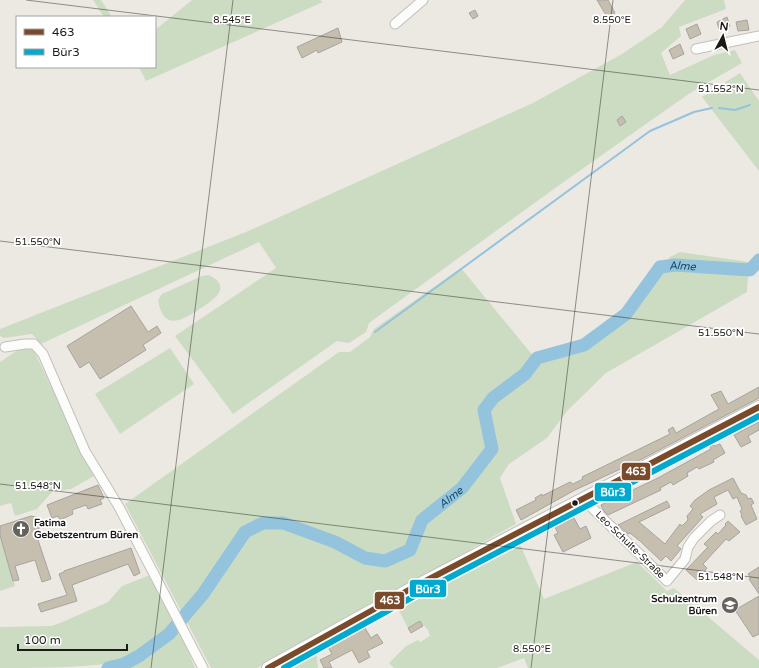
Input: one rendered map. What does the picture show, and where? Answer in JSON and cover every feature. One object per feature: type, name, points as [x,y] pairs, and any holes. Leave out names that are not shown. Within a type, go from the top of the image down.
[{"type":"main road","points":[[268,668],[414,587],[584,500],[759,407]]},
{"type":"street","points":[[395,24],[423,0]]},
{"type":"street","points":[[696,49],[759,36]]},
{"type":"street","points":[[5,347],[34,344],[43,354],[85,451],[119,507],[203,668]]},
{"type":"street","name":"Leo-Schulte-Straße","points":[[584,500],[667,581],[684,559],[688,547],[694,538],[711,521],[720,515]]},
{"type":"green space","points":[[93,0],[101,0],[111,16],[103,16]]},
{"type":"green space","points":[[192,0],[320,0],[323,2],[146,81],[140,68],[156,68],[156,29]]},
{"type":"green space","points":[[685,0],[724,0],[726,9],[679,27],[681,36],[661,53],[670,75],[714,55],[735,50],[742,63],[690,93],[551,191],[369,323],[366,332],[349,343],[337,341],[233,414],[175,336],[276,268],[259,242],[41,344],[32,334],[4,338],[0,336],[0,329],[246,232],[533,103],[622,54],[662,27]]},
{"type":"green space","points":[[740,73],[759,101],[759,171],[702,97]]},
{"type":"green space","points":[[680,252],[749,262],[747,292],[606,373],[567,411],[547,438],[509,464],[500,478],[516,524],[257,668],[211,668],[125,504],[339,352],[350,352],[370,337],[374,329],[461,268],[539,363],[585,348],[629,316],[660,274],[670,257]]},
{"type":"green space","points":[[209,275],[220,285],[220,289],[218,294],[209,303],[185,318],[179,320],[168,320],[164,316],[160,310],[158,300],[162,294],[202,276]]},
{"type":"green space","points":[[24,346],[33,349],[94,476],[71,489],[52,492],[37,509],[15,516],[11,503],[0,506],[0,362]]},
{"type":"green space","points":[[170,348],[194,384],[120,434],[95,394]]},
{"type":"green space","points":[[0,535],[15,586],[0,591]]},
{"type":"green space","points":[[519,542],[544,599],[637,562],[667,591],[674,588],[759,660],[759,668],[528,668],[524,658],[497,668],[394,668],[389,663],[406,646],[418,640],[420,642],[430,636],[428,630],[420,621],[408,628],[396,605]]},
{"type":"green space","points":[[150,575],[173,622],[139,650],[124,659],[104,664],[59,667],[0,668],[0,627],[51,626],[60,623],[108,602],[122,586]]},
{"type":"green space","points":[[180,631],[195,668],[126,668],[148,658]]},
{"type":"green space","points":[[316,649],[318,668],[279,668],[284,665]]},
{"type":"building","points":[[597,0],[608,0],[615,13],[607,17]]},
{"type":"building","points":[[475,10],[478,16],[473,19],[469,13]]},
{"type":"building","points":[[727,17],[730,26],[719,29],[717,22]]},
{"type":"building","points":[[747,20],[749,30],[738,31],[736,22]]},
{"type":"building","points":[[697,24],[701,34],[690,39],[686,29]]},
{"type":"building","points":[[338,28],[342,42],[318,53],[317,50],[302,58],[297,47]]},
{"type":"building","points":[[680,44],[684,54],[673,59],[669,50]]},
{"type":"building","points":[[622,116],[626,122],[620,126],[617,120]]},
{"type":"building","points":[[131,306],[148,332],[157,326],[161,333],[143,345],[146,350],[100,379],[89,362],[80,368],[67,346]]},
{"type":"building","points":[[759,387],[759,398],[640,460],[575,490],[521,520],[516,510],[536,500],[535,498],[542,494],[542,496],[570,482],[573,484],[583,479],[582,477],[670,434],[668,430],[673,427],[676,433],[719,409],[711,395],[721,391],[728,404]]},
{"type":"building","points":[[759,422],[759,430],[748,436],[751,442],[741,447],[734,435]]},
{"type":"building","points":[[709,444],[715,446],[720,444],[725,453],[713,460],[714,462],[699,469],[697,467],[687,473],[688,476],[673,485],[671,482],[660,488],[661,490],[608,515],[603,510],[601,505],[656,479],[711,449]]},
{"type":"building","points":[[733,478],[741,493],[746,495],[748,499],[751,498],[754,503],[751,505],[757,519],[746,525],[741,516],[740,511],[742,509],[737,497],[733,499],[728,490],[714,497],[717,504],[700,514],[703,517],[677,546],[681,549],[671,561],[666,556],[661,561],[640,541],[630,533],[628,534],[618,525],[667,501],[670,507],[639,522],[665,544],[680,524],[682,526],[688,520],[687,516],[693,509],[690,506],[695,500],[709,490]]},
{"type":"building","points":[[98,485],[104,498],[100,500],[102,504],[88,509],[86,505],[72,510],[73,514],[60,520],[58,516],[52,518],[47,505]]},
{"type":"building","points":[[31,516],[39,518],[42,526],[35,531],[51,579],[42,582],[35,560],[15,566],[19,580],[13,581],[0,535],[0,526]]},
{"type":"building","points":[[574,518],[580,529],[586,526],[591,538],[563,552],[554,535],[558,533],[555,527]]},
{"type":"building","points":[[728,521],[740,532],[729,541],[726,539],[703,564],[707,568],[697,580],[686,570],[708,547],[704,544],[716,532],[718,534]]},
{"type":"building","points":[[131,548],[140,573],[134,576],[128,564],[72,585],[77,601],[41,612],[38,604],[67,595],[59,574]]},
{"type":"building","points":[[759,567],[759,594],[749,579],[751,578],[748,574]]},
{"type":"building","points":[[759,596],[759,634],[753,637],[735,610]]},
{"type":"building","points":[[420,621],[423,626],[411,633],[408,628]]},
{"type":"building","points":[[365,628],[371,638],[377,634],[383,643],[367,651],[370,657],[359,663],[352,650],[329,662],[332,668],[324,668],[320,660],[332,654],[326,644],[355,629],[357,632]]},
{"type":"waterway","points":[[719,108],[735,110],[750,105]]},
{"type":"waterway","points":[[375,332],[650,131],[694,112],[712,108]]},
{"type":"waterway","name":"Alme","points":[[108,668],[124,664],[139,656],[169,634],[203,594],[245,532],[263,523],[283,523],[335,542],[365,558],[385,561],[410,550],[422,520],[462,488],[492,449],[484,410],[493,398],[525,374],[537,358],[584,345],[626,314],[660,267],[675,265],[750,270],[759,260]]},
{"type":"transit line","name":"463","points":[[268,668],[414,587],[759,407]]},
{"type":"transit line","name":"Bür3","points":[[284,668],[418,594],[759,416]]},
{"type":"place","name":"Fatima Gebetszentrum Büren","points":[[21,529]]},
{"type":"place","name":"Schulzentrum Büren","points":[[730,605]]}]
